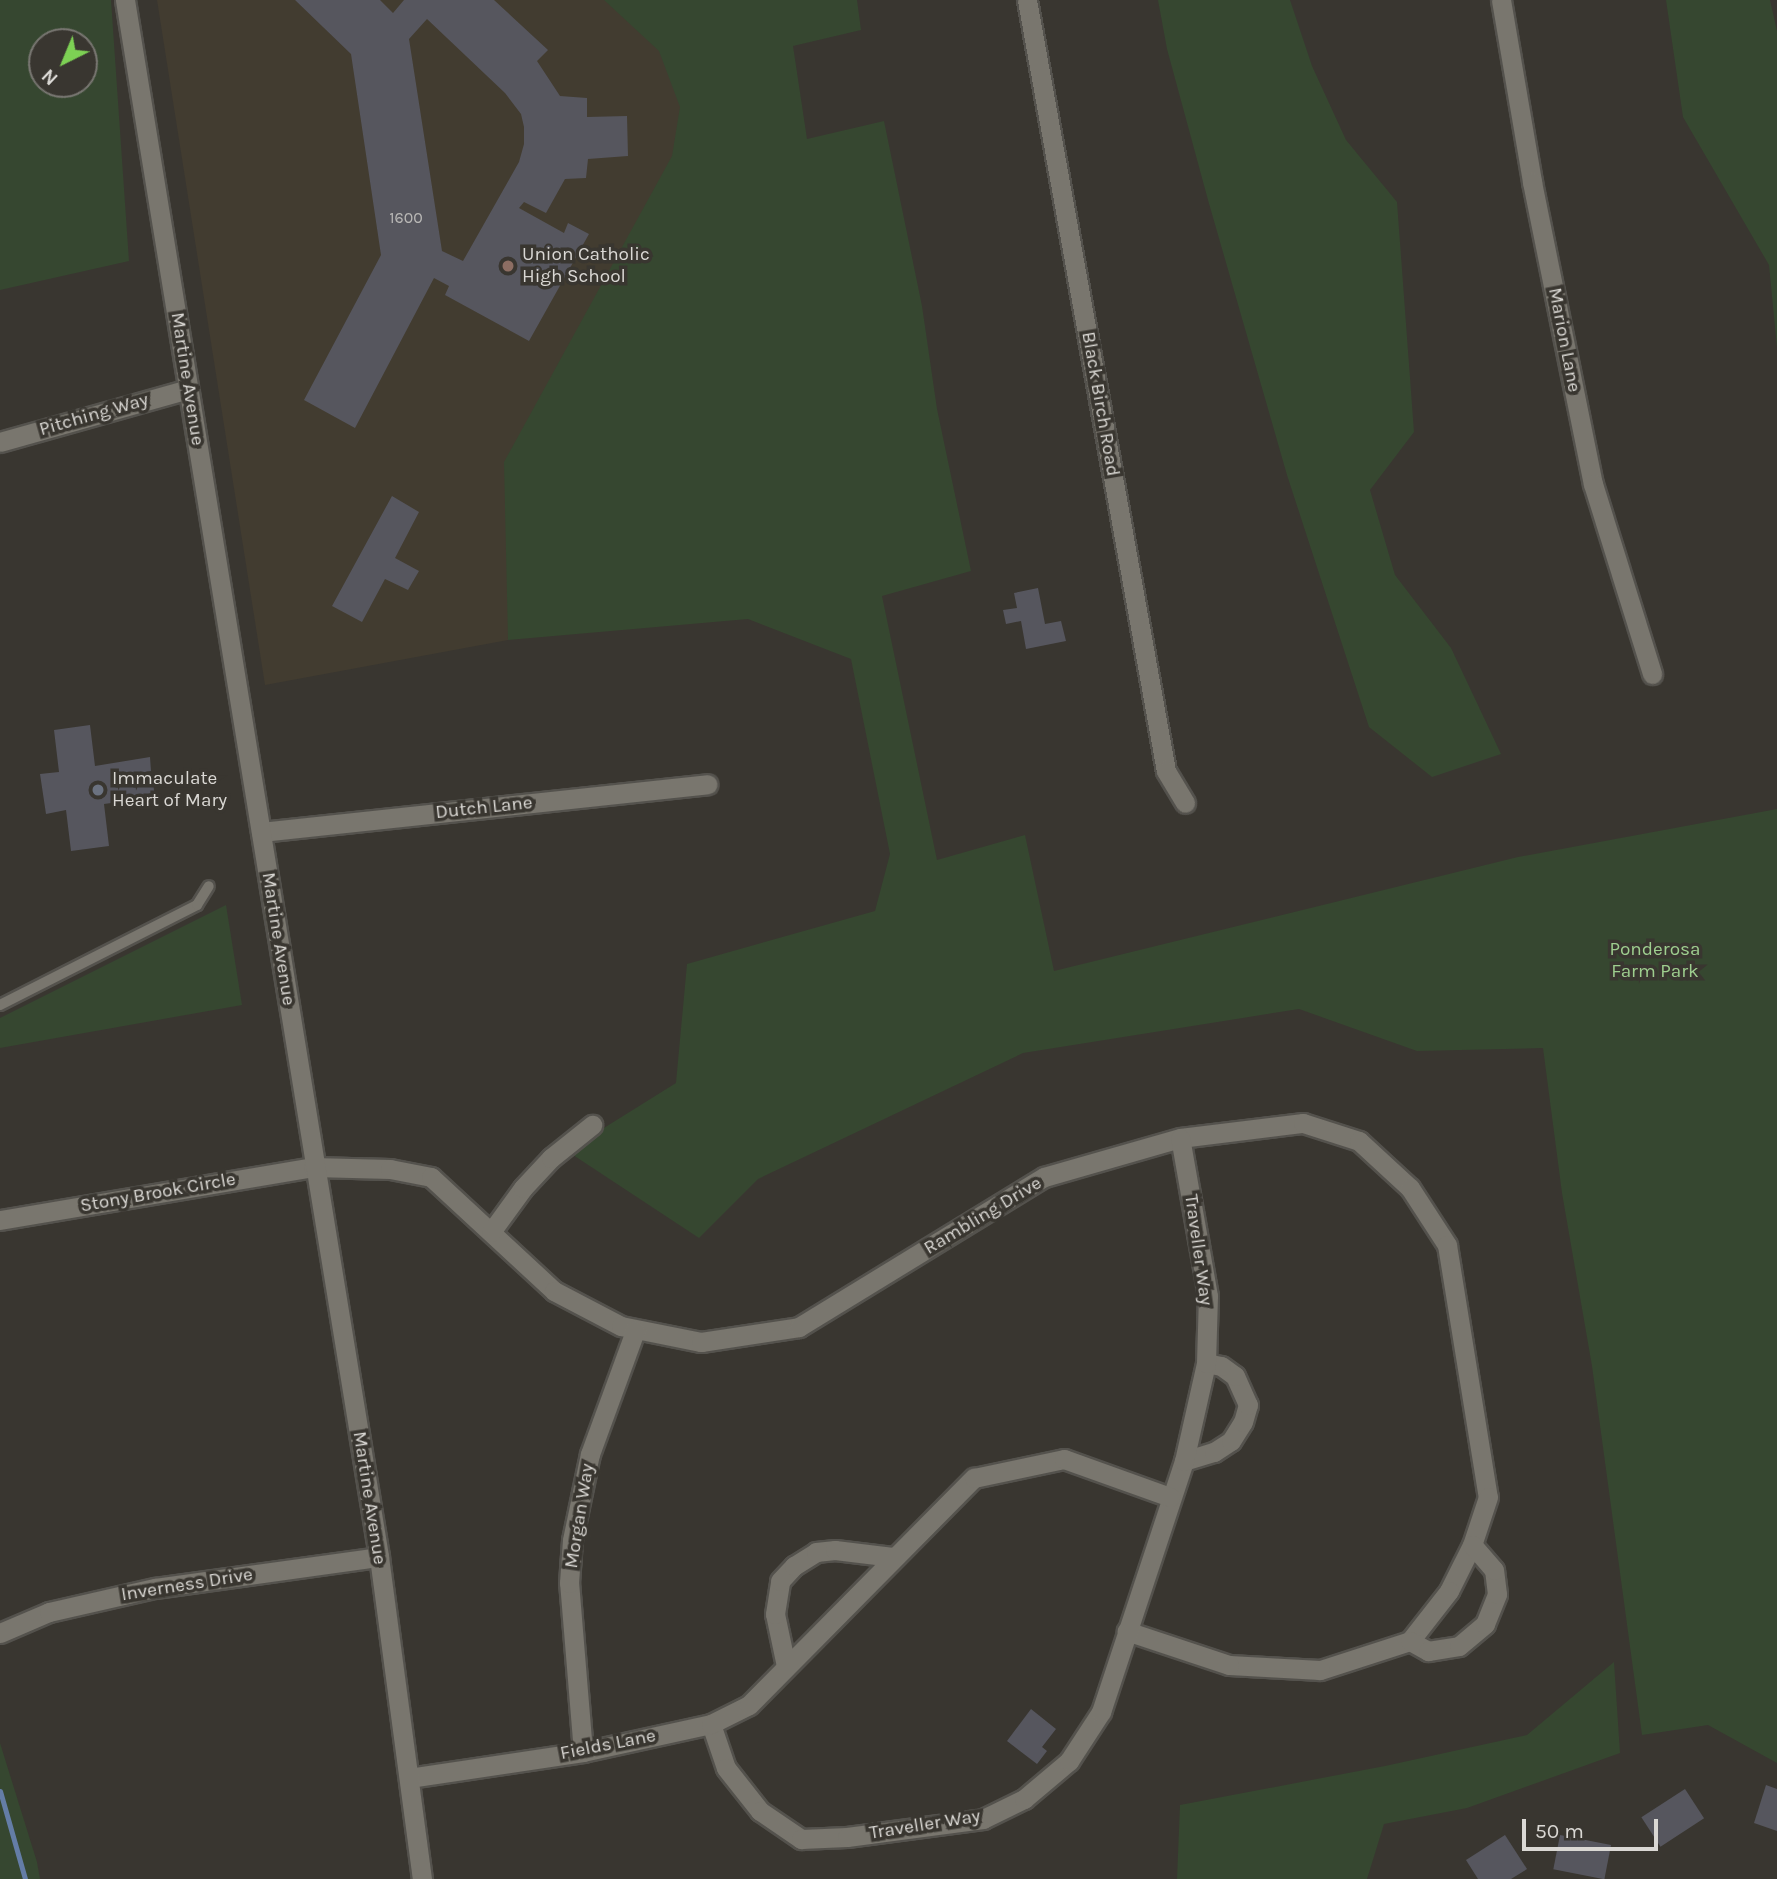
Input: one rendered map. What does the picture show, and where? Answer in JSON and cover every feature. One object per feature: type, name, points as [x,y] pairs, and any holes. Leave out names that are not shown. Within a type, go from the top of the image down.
[{"type":"street","name":"Martine Avenue","points":[[125,0],[379,1556],[422,1879]]},
{"type":"street","name":"Black Birch Road","points":[[1027,0],[1166,771],[1185,803]]},
{"type":"street","name":"Marion Lane","points":[[1501,0],[1535,195],[1593,484],[1652,674]]},
{"type":"street","name":"Pitching Way","points":[[0,442],[188,389]]},
{"type":"street","name":"Dutch Lane","points":[[261,832],[707,784]]},
{"type":"street","name":"Rambling Drive","points":[[316,1167],[390,1169],[431,1177],[554,1291],[635,1331],[701,1342],[799,1327],[1044,1177],[1180,1138],[1303,1123],[1359,1140],[1410,1188],[1447,1245],[1488,1497],[1472,1545],[1449,1591],[1410,1641]]},
{"type":"street","points":[[491,1232],[523,1188],[551,1158],[592,1125]]},
{"type":"street","name":"Traveller Way","points":[[711,1724],[726,1768],[760,1811],[801,1839],[847,1838],[983,1819],[1024,1799],[1069,1761],[1101,1712],[1184,1461],[1206,1363],[1209,1296],[1180,1138]]},
{"type":"street","name":"Stony Brook Circle","points":[[0,1220],[316,1167]]},
{"type":"street","name":"Morgan Way","points":[[583,1752],[569,1583],[572,1540],[590,1454],[635,1331]]},
{"type":"street","points":[[1184,1461],[1214,1452],[1231,1441],[1243,1422],[1248,1405],[1236,1376],[1221,1366],[1206,1363]]},
{"type":"street","name":"Fields Lane","points":[[409,1778],[583,1752],[711,1724],[749,1705],[974,1478],[1064,1459],[1170,1497]]},
{"type":"street","points":[[1126,1631],[1229,1665],[1321,1670],[1410,1641],[1428,1651],[1459,1646],[1485,1623],[1497,1594],[1494,1570],[1472,1545]]},
{"type":"street","points":[[786,1666],[775,1614],[780,1581],[794,1566],[816,1552],[835,1550],[893,1557]]},
{"type":"street","name":"Inverness Drive","points":[[0,1633],[49,1612],[155,1588],[379,1556]]},
{"type":"lane","points":[[0,1005],[197,905],[209,886]]},
{"type":"shaded area","name":"Union Catholic High School","points":[[157,0],[751,0],[508,640],[265,685]]},
{"type":"green space","points":[[0,0],[111,0],[129,261],[0,290]]},
{"type":"green space","name":"Ponderosa Farm Park","points":[[604,0],[857,0],[861,30],[793,46],[807,139],[884,121],[922,306],[937,409],[971,571],[882,596],[937,860],[1025,835],[1054,971],[1518,857],[1777,809],[1777,1763],[1708,1725],[1642,1735],[1592,1366],[1562,1193],[1543,1048],[1417,1051],[1299,1009],[1023,1053],[758,1179],[699,1238],[567,1151],[676,1083],[687,964],[875,911],[890,854],[851,659],[748,619],[508,640],[504,462],[672,156],[680,107],[659,51]]},
{"type":"green space","points":[[1158,0],[1290,0],[1312,66],[1346,140],[1397,202],[1414,432],[1370,490],[1395,575],[1451,648],[1501,754],[1432,777],[1369,727],[1287,475],[1208,200],[1167,49]]},
{"type":"green space","points":[[1666,0],[1770,0],[1777,31],[1777,348],[1769,265],[1683,117]]},
{"type":"green space","points":[[226,905],[242,1005],[0,1048],[0,1018]]},
{"type":"green space","points":[[1614,1662],[1620,1753],[1467,1808],[1384,1824],[1367,1879],[1177,1879],[1180,1805],[1385,1766],[1527,1735]]},
{"type":"green space","points":[[0,1743],[37,1862],[40,1879],[0,1879]]},
{"type":"building","points":[[295,0],[380,0],[393,13],[404,0],[494,0],[548,50],[537,61],[560,96],[587,98],[587,117],[627,116],[628,156],[588,159],[586,178],[565,179],[546,213],[524,202],[519,208],[564,233],[568,223],[589,234],[529,341],[445,295],[449,286],[434,278],[355,428],[304,400],[381,255],[351,54]],"holes":[[[427,19],[505,93],[521,114],[524,144],[519,162],[463,261],[442,251],[409,39]]]},
{"type":"building","points":[[392,496],[419,512],[395,558],[419,571],[408,590],[385,579],[362,622],[332,606]]},
{"type":"building","points":[[1038,588],[1045,624],[1061,621],[1066,641],[1026,649],[1021,621],[1006,624],[1003,610],[1017,608],[1014,593]]},
{"type":"building","name":"Immaculate Heart of Mary","points":[[90,725],[95,766],[150,757],[151,771],[140,773],[141,784],[153,783],[155,797],[104,804],[109,846],[71,851],[66,810],[46,814],[40,774],[59,772],[54,730]]},
{"type":"building","points":[[1031,1709],[1056,1729],[1042,1747],[1047,1751],[1037,1764],[1007,1741]]},
{"type":"building","points":[[1766,1785],[1777,1789],[1777,1831],[1754,1823]]},
{"type":"building","points":[[1685,1789],[1704,1818],[1660,1847],[1641,1817]]},
{"type":"building","points":[[1505,1835],[1527,1869],[1511,1879],[1478,1879],[1466,1860]]},
{"type":"building","points":[[1560,1835],[1611,1845],[1604,1879],[1553,1869]]},
{"type":"waterway","points":[[0,1791],[25,1879]]},
{"type":"place","name":"Union Catholic High School","points":[[508,266]]},
{"type":"place","name":"Immaculate Heart of Mary","points":[[98,790]]}]
